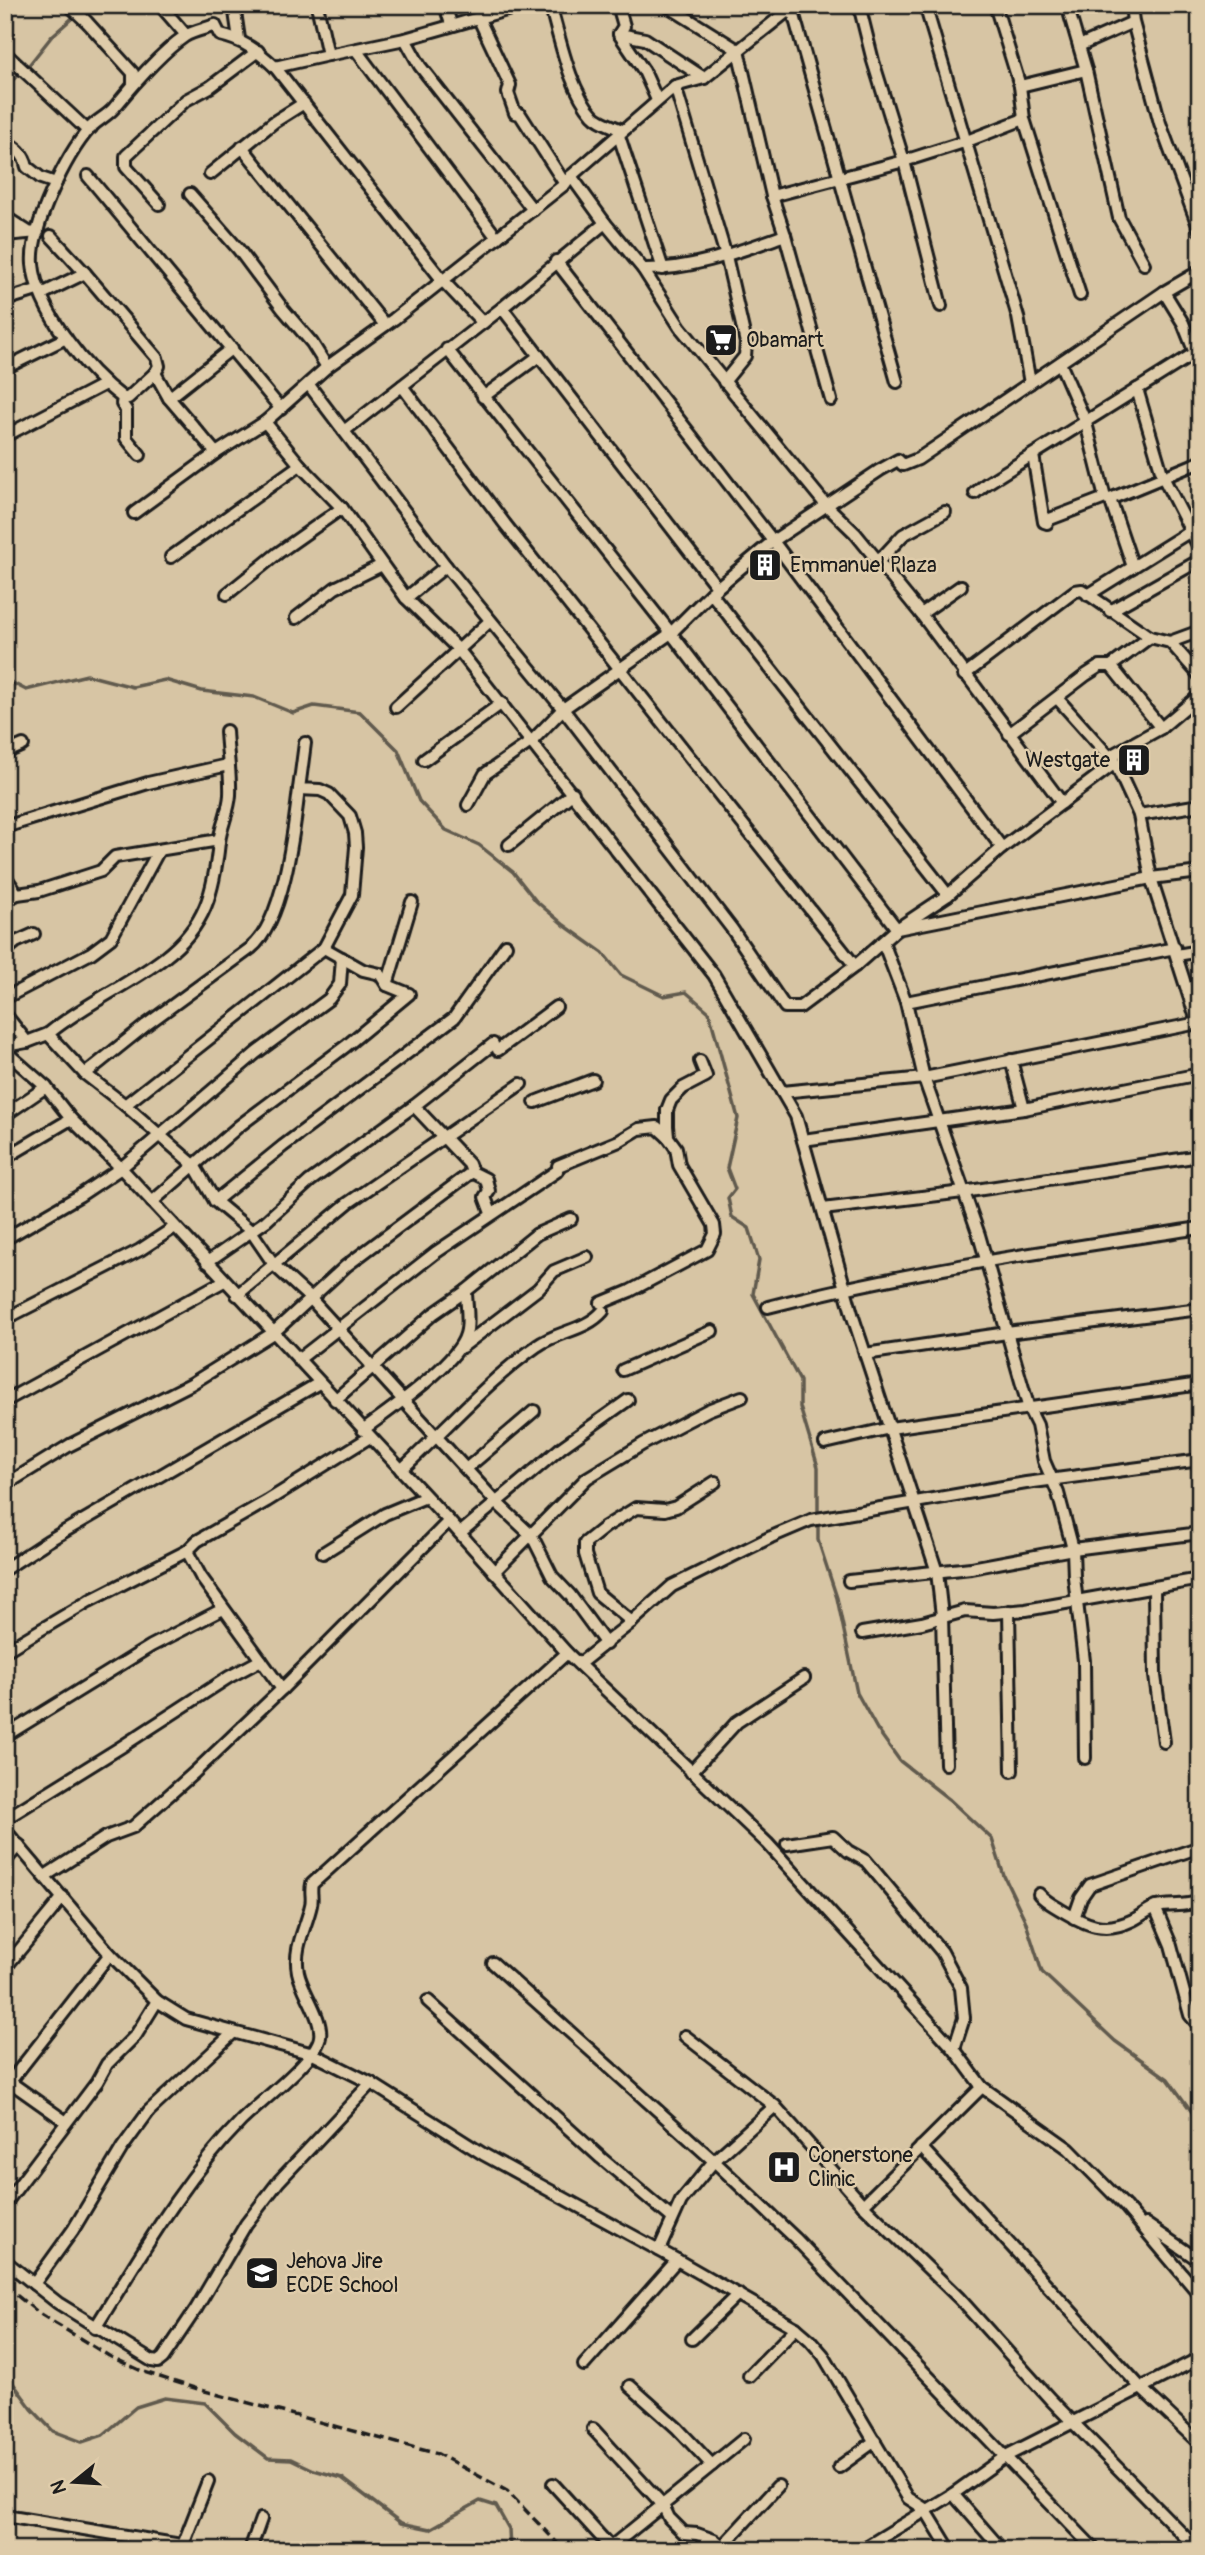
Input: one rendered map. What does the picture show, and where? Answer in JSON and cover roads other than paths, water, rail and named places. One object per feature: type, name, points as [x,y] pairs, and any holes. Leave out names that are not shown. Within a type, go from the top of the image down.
[{"type":"street","points":[[69,5],[133,73],[133,83]]},
{"type":"street","points":[[160,5],[186,35]]},
{"type":"street","points":[[234,5],[239,39]]},
{"type":"street","points":[[317,5],[328,55]]},
{"type":"street","points":[[445,5],[451,24]]},
{"type":"street","points":[[275,67],[405,39],[524,5]]},
{"type":"street","points":[[550,5],[566,59],[585,104],[594,117],[620,133],[663,269]]},
{"type":"street","points":[[618,5],[624,26],[619,34]]},
{"type":"street","points":[[666,5],[738,50],[772,196],[831,400]]},
{"type":"street","points":[[859,5],[904,161],[941,306]]},
{"type":"street","points":[[925,5],[1018,317],[1030,383]]},
{"type":"street","points":[[995,5],[1020,86],[1024,119],[1080,295]]},
{"type":"street","points":[[1067,5],[1086,70],[1119,218],[1144,264]]},
{"type":"street","points":[[1131,5],[1133,22],[1160,123],[1200,232]]},
{"type":"street","points":[[134,513],[216,453],[265,422],[327,367],[443,281],[533,209],[675,86],[704,78],[793,6],[838,178],[897,382]]},
{"type":"street","points":[[478,17],[510,85],[508,93],[515,113],[520,114],[568,180],[643,269],[680,327],[724,382],[826,505],[855,533],[921,614],[1062,803]]},
{"type":"street","points":[[1079,46],[1133,22]]},
{"type":"street","points":[[51,236],[157,358],[159,366],[155,373],[128,398],[123,398],[105,384],[48,312],[33,263],[32,232],[63,167],[91,128],[104,119],[133,83],[186,35],[215,25],[220,35],[239,39],[258,51],[275,67],[443,281],[483,323]]},
{"type":"street","points":[[619,34],[644,71],[657,100]]},
{"type":"street","points":[[619,34],[645,39],[704,78]]},
{"type":"street","points":[[405,39],[420,66],[533,209]]},
{"type":"street","points":[[356,50],[497,238]]},
{"type":"street","points":[[159,204],[126,167],[126,156],[186,100],[258,51]]},
{"type":"street","points":[[7,55],[86,129],[91,128]]},
{"type":"street","points":[[1020,86],[1086,70]]},
{"type":"street","points":[[675,86],[726,256],[747,347],[743,359],[724,382]]},
{"type":"street","points":[[210,174],[274,122],[304,103]]},
{"type":"street","points":[[772,196],[904,161],[1024,119]]},
{"type":"street","points":[[5,141],[19,150],[25,159],[26,167],[41,178],[57,183]]},
{"type":"street","points":[[242,147],[385,325]]},
{"type":"street","points":[[88,176],[281,409]]},
{"type":"street","points":[[190,194],[239,250],[312,343],[327,367]]},
{"type":"street","points":[[5,217],[32,232]]},
{"type":"street","points":[[344,431],[502,308],[605,223]]},
{"type":"street","points":[[5,235],[32,232]]},
{"type":"street","points":[[643,269],[663,269],[726,256],[785,235]]},
{"type":"street","points":[[556,261],[774,541],[1002,848]]},
{"type":"street","points":[[468,805],[485,774],[532,741],[563,709],[671,633],[714,590],[774,541],[898,460],[903,465],[918,459],[1164,292],[1200,271]]},
{"type":"street","points":[[5,300],[41,291],[85,272]]},
{"type":"street","points":[[1164,292],[1183,323],[1195,353],[1200,382]]},
{"type":"street","points":[[502,308],[948,895]]},
{"type":"street","points":[[5,368],[66,338]]},
{"type":"street","points":[[169,398],[232,348]]},
{"type":"street","points":[[447,349],[671,633],[897,929]]},
{"type":"street","points":[[975,494],[986,484],[1195,353]]},
{"type":"street","points":[[483,397],[539,356]]},
{"type":"street","points":[[1060,363],[1086,423],[1108,498],[1133,567]]},
{"type":"street","points":[[155,373],[169,398],[216,453]]},
{"type":"street","points":[[5,436],[105,384]]},
{"type":"street","points":[[309,385],[446,566],[563,709],[732,929],[785,1007],[800,1007],[855,966],[897,929],[948,895],[1002,848],[1115,763]]},
{"type":"street","points":[[402,386],[505,524],[855,966]]},
{"type":"street","points":[[1137,388],[1163,477],[1195,528],[1200,549]]},
{"type":"street","points":[[123,398],[126,438],[140,455]]},
{"type":"street","points":[[265,422],[300,465],[342,508],[405,598],[458,649],[502,703],[714,975],[796,1116],[844,1287],[937,1572],[942,1616],[946,1765]]},
{"type":"street","points":[[1033,455],[1044,522],[1047,523],[1050,519],[1200,463]]},
{"type":"street","points":[[171,557],[300,465]]},
{"type":"street","points":[[227,594],[278,553],[342,508]]},
{"type":"street","points":[[878,562],[903,535],[945,512]]},
{"type":"street","points":[[1088,595],[1195,528]]},
{"type":"street","points":[[1110,611],[1200,560]]},
{"type":"street","points":[[296,618],[335,588],[382,565]]},
{"type":"street","points":[[405,598],[446,566]]},
{"type":"street","points":[[921,614],[961,586]]},
{"type":"street","points":[[964,675],[1075,591],[1082,590],[1150,637],[1170,642],[1200,631]]},
{"type":"street","points":[[396,707],[491,621]]},
{"type":"street","points":[[1009,734],[1100,666],[1111,666],[1150,637]]},
{"type":"street","points":[[1170,642],[1200,676]]},
{"type":"street","points":[[1111,666],[1161,728]]},
{"type":"street","points":[[1115,763],[1114,754],[1161,728],[1200,695]]},
{"type":"street","points":[[782,1092],[924,1078],[1199,1027],[1151,878],[1139,815],[1115,763],[1057,698]]},
{"type":"street","points":[[424,760],[502,703]]},
{"type":"street","points":[[5,1048],[48,1034],[67,1018],[124,985],[162,960],[199,921],[219,863],[219,840],[230,796],[226,732]]},
{"type":"street","points":[[85,1074],[146,1025],[251,948],[263,936],[281,890],[291,851],[304,743]]},
{"type":"street","points":[[5,754],[23,745]]},
{"type":"street","points":[[5,827],[148,783],[228,765]]},
{"type":"street","points":[[125,1105],[324,948],[350,903],[356,847],[350,816],[337,800],[320,790],[299,789]]},
{"type":"street","points":[[509,845],[573,793]]},
{"type":"street","points":[[1139,815],[1200,805]]},
{"type":"street","points":[[5,901],[17,894],[39,891],[101,871],[115,857],[219,840]]},
{"type":"street","points":[[5,998],[91,953],[111,938],[159,850]]},
{"type":"street","points":[[897,929],[1151,878],[1200,873]]},
{"type":"street","points":[[5,876],[17,894]]},
{"type":"street","points":[[387,985],[412,902]]},
{"type":"street","points":[[5,951],[16,942],[34,934]]},
{"type":"street","points":[[883,942],[906,1002],[924,1078],[985,1261],[1029,1409],[1037,1425],[1044,1461],[1058,1493],[1073,1549],[1084,1661],[1085,1758]]},
{"type":"street","points":[[215,1201],[283,1146],[454,1018],[506,945]]},
{"type":"street","points":[[152,1202],[239,1126],[346,1046],[409,994],[387,985],[380,974],[363,970],[324,948]]},
{"type":"street","points":[[906,1002],[1176,951],[1200,951]]},
{"type":"street","points":[[5,1239],[121,1168],[256,1053],[334,994],[340,984],[342,958]]},
{"type":"street","points":[[207,1262],[251,1231],[310,1181],[495,1047],[556,1007]]},
{"type":"street","points":[[5,1014],[27,1042]]},
{"type":"street","points":[[48,1034],[85,1074],[194,1165],[215,1201],[251,1231],[275,1266],[310,1298],[496,1502],[531,1536],[552,1576],[570,1595],[606,1644]]},
{"type":"street","points":[[5,1048],[46,1087],[71,1119],[121,1168],[449,1521],[567,1653],[767,1843],[954,2049],[982,2087],[1069,2150],[1132,2215],[1200,2295]]},
{"type":"street","points":[[1011,1060],[1024,1109]]},
{"type":"street","points":[[668,1137],[667,1110],[671,1100],[682,1088],[706,1076],[700,1061]]},
{"type":"street","points":[[803,1140],[1024,1109],[1200,1074]]},
{"type":"street","points":[[536,1102],[593,1080]]},
{"type":"street","points":[[237,1295],[348,1203],[521,1084]]},
{"type":"street","points":[[5,1115],[46,1087]]},
{"type":"street","points":[[414,1107],[469,1164],[472,1172],[486,1179],[489,1191],[485,1198],[491,1213]]},
{"type":"street","points":[[5,1158],[71,1119]]},
{"type":"street","points":[[298,1360],[435,1253],[557,1168],[621,1141],[639,1129],[657,1127],[668,1137],[677,1148],[679,1165],[714,1224],[715,1234],[707,1250],[602,1307],[585,1325],[535,1347],[499,1376],[401,1470]]},
{"type":"street","points":[[823,1209],[963,1192],[1200,1156]]},
{"type":"street","points":[[5,1485],[70,1445],[191,1384],[273,1333],[346,1266],[472,1172]]},
{"type":"street","points":[[335,1400],[433,1314],[537,1234],[570,1219]]},
{"type":"street","points":[[5,1319],[140,1250],[175,1227]]},
{"type":"street","points":[[768,1307],[844,1287],[985,1261],[1200,1228]]},
{"type":"street","points":[[5,1651],[89,1601],[187,1550],[197,1541],[277,1495],[367,1433],[460,1349],[538,1290],[554,1271],[587,1257]]},
{"type":"street","points":[[5,1401],[224,1281]]},
{"type":"street","points":[[460,1349],[467,1333],[466,1291]]},
{"type":"street","points":[[865,1354],[1200,1309]]},
{"type":"street","points":[[623,1370],[712,1331]]},
{"type":"street","points":[[5,1569],[48,1541],[319,1383]]},
{"type":"street","points":[[825,1443],[890,1429],[1200,1384]]},
{"type":"street","points":[[494,1572],[587,1478],[672,1428],[742,1397]]},
{"type":"street","points":[[460,1533],[562,1447],[628,1400]]},
{"type":"street","points":[[466,1469],[534,1411]]},
{"type":"street","points":[[579,1664],[672,1586],[811,1520],[1052,1479],[1200,1460]]},
{"type":"street","points":[[632,1622],[597,1593],[585,1554],[585,1544],[605,1527],[636,1508],[664,1510],[676,1507],[715,1482]]},
{"type":"street","points":[[323,1553],[385,1514],[426,1497]]},
{"type":"street","points":[[45,1877],[106,1837],[133,1827],[282,1689],[449,1521]]},
{"type":"street","points":[[849,1581],[1005,1563],[1073,1549],[1200,1533]]},
{"type":"street","points":[[187,1550],[201,1577],[282,1689]]},
{"type":"street","points":[[862,1633],[922,1623],[965,1611],[993,1613],[1026,1610],[1200,1579]]},
{"type":"street","points":[[1154,1587],[1155,1676],[1164,1742]]},
{"type":"street","points":[[5,1736],[151,1646],[223,1609]]},
{"type":"street","points":[[1009,1611],[1012,1771]]},
{"type":"street","points":[[95,2328],[205,2158],[250,2111],[313,2054],[320,2038],[319,2027],[302,1989],[297,1969],[298,1949],[311,1905],[312,1884],[567,1653]]},
{"type":"street","points":[[5,1819],[121,1748],[229,1677],[261,1660]]},
{"type":"street","points":[[691,1772],[737,1722],[804,1678]]},
{"type":"street","points":[[5,1830],[110,1954],[157,2001],[186,2019],[313,2054],[370,2083],[483,2154],[796,2328],[823,2355],[908,2498],[925,2509],[950,2550]]},
{"type":"street","points":[[787,1844],[833,1837],[848,1851],[866,1861],[942,1952],[961,1989],[964,2018],[954,2049]]},
{"type":"street","points":[[5,1861],[19,1845]]},
{"type":"street","points":[[1074,1918],[1081,1898],[1090,1885],[1200,1846]]},
{"type":"street","points":[[1039,1894],[1048,1903],[1087,1925],[1101,1927],[1131,1921],[1155,1907],[1189,1905],[1200,1901]]},
{"type":"street","points":[[5,1969],[63,1897]]},
{"type":"street","points":[[1155,1907],[1171,1945],[1190,2015],[1200,2027]]},
{"type":"street","points":[[65,2121],[8,2085],[110,1954]]},
{"type":"street","points":[[493,1963],[715,2161],[795,2238],[1095,2550]]},
{"type":"street","points":[[5,2204],[97,2082],[107,2064],[136,2035],[157,2001]]},
{"type":"street","points":[[428,2001],[601,2158],[672,2218]]},
{"type":"street","points":[[34,2284],[73,2230],[122,2148],[149,2111],[233,2033]]},
{"type":"street","points":[[685,2036],[775,2106],[863,2205],[959,2298],[1040,2389],[1198,2550]]},
{"type":"street","points":[[5,2261],[95,2328],[158,2362],[196,2309],[246,2224],[279,2181],[370,2083]]},
{"type":"street","points":[[863,2205],[982,2087]]},
{"type":"street","points":[[659,2250],[681,2201],[715,2161],[775,2106]]},
{"type":"street","points":[[921,2147],[1142,2388],[1200,2444]]},
{"type":"street","points":[[1132,2215],[1200,2261]]},
{"type":"street","points":[[584,2365],[677,2260]]},
{"type":"street","points":[[692,2339],[738,2294]]},
{"type":"street","points":[[749,2376],[796,2328]]},
{"type":"street","points":[[861,2550],[953,2494],[1006,2456],[1200,2358]]},
{"type":"street","points":[[630,2386],[677,2428],[712,2465]]},
{"type":"street","points":[[593,2429],[663,2505],[669,2518],[684,2533],[714,2540],[722,2549],[778,2486]]},
{"type":"street","points":[[553,2484],[612,2548],[744,2439]]},
{"type":"street","points":[[839,2467],[875,2441]]},
{"type":"street","points":[[5,2516],[185,2548],[208,2481]]},
{"type":"street","points":[[953,2494],[1002,2550]]},
{"type":"street","points":[[250,2550],[261,2519]]},
{"type":"waterway","points":[[5,87],[29,65],[52,36],[87,5]]},
{"type":"waterway","points":[[5,679],[26,690],[87,675],[133,687],[165,680],[202,691],[254,697],[293,713],[314,706],[360,712],[398,750],[419,801],[446,830],[479,845],[513,872],[536,901],[603,953],[621,975],[664,996],[686,992],[709,1012],[738,1118],[727,1168],[735,1189],[728,1198],[732,1217],[749,1228],[759,1260],[753,1294],[800,1381],[800,1407],[818,1467],[818,1540],[837,1598],[857,1693],[877,1729],[900,1761],[950,1800],[992,1839],[1004,1876],[1025,1920],[1042,1972],[1115,2041],[1168,2079],[1200,2123]]},
{"type":"waterway","points":[[5,2376],[53,2431],[82,2442],[103,2435],[136,2407],[165,2398],[205,2403],[235,2433],[268,2458],[291,2459],[314,2470],[342,2478],[401,2523],[430,2529],[480,2501],[496,2506],[509,2529],[510,2550]]},
{"type":"railway","points":[[5,2286],[40,2314],[109,2356],[144,2372],[438,2454],[507,2491],[564,2550]]},
{"type":"place","name":"Obamart","points":[[721,340]]},
{"type":"place","name":"Emmanuel Plaza","points":[[765,565]]},
{"type":"place","name":"Westgate","points":[[1134,760]]},
{"type":"place","name":"Conerstone Clinic","points":[[784,2167]]},
{"type":"place","name":"Jehova Jire ECDE School","points":[[262,2273]]}]
